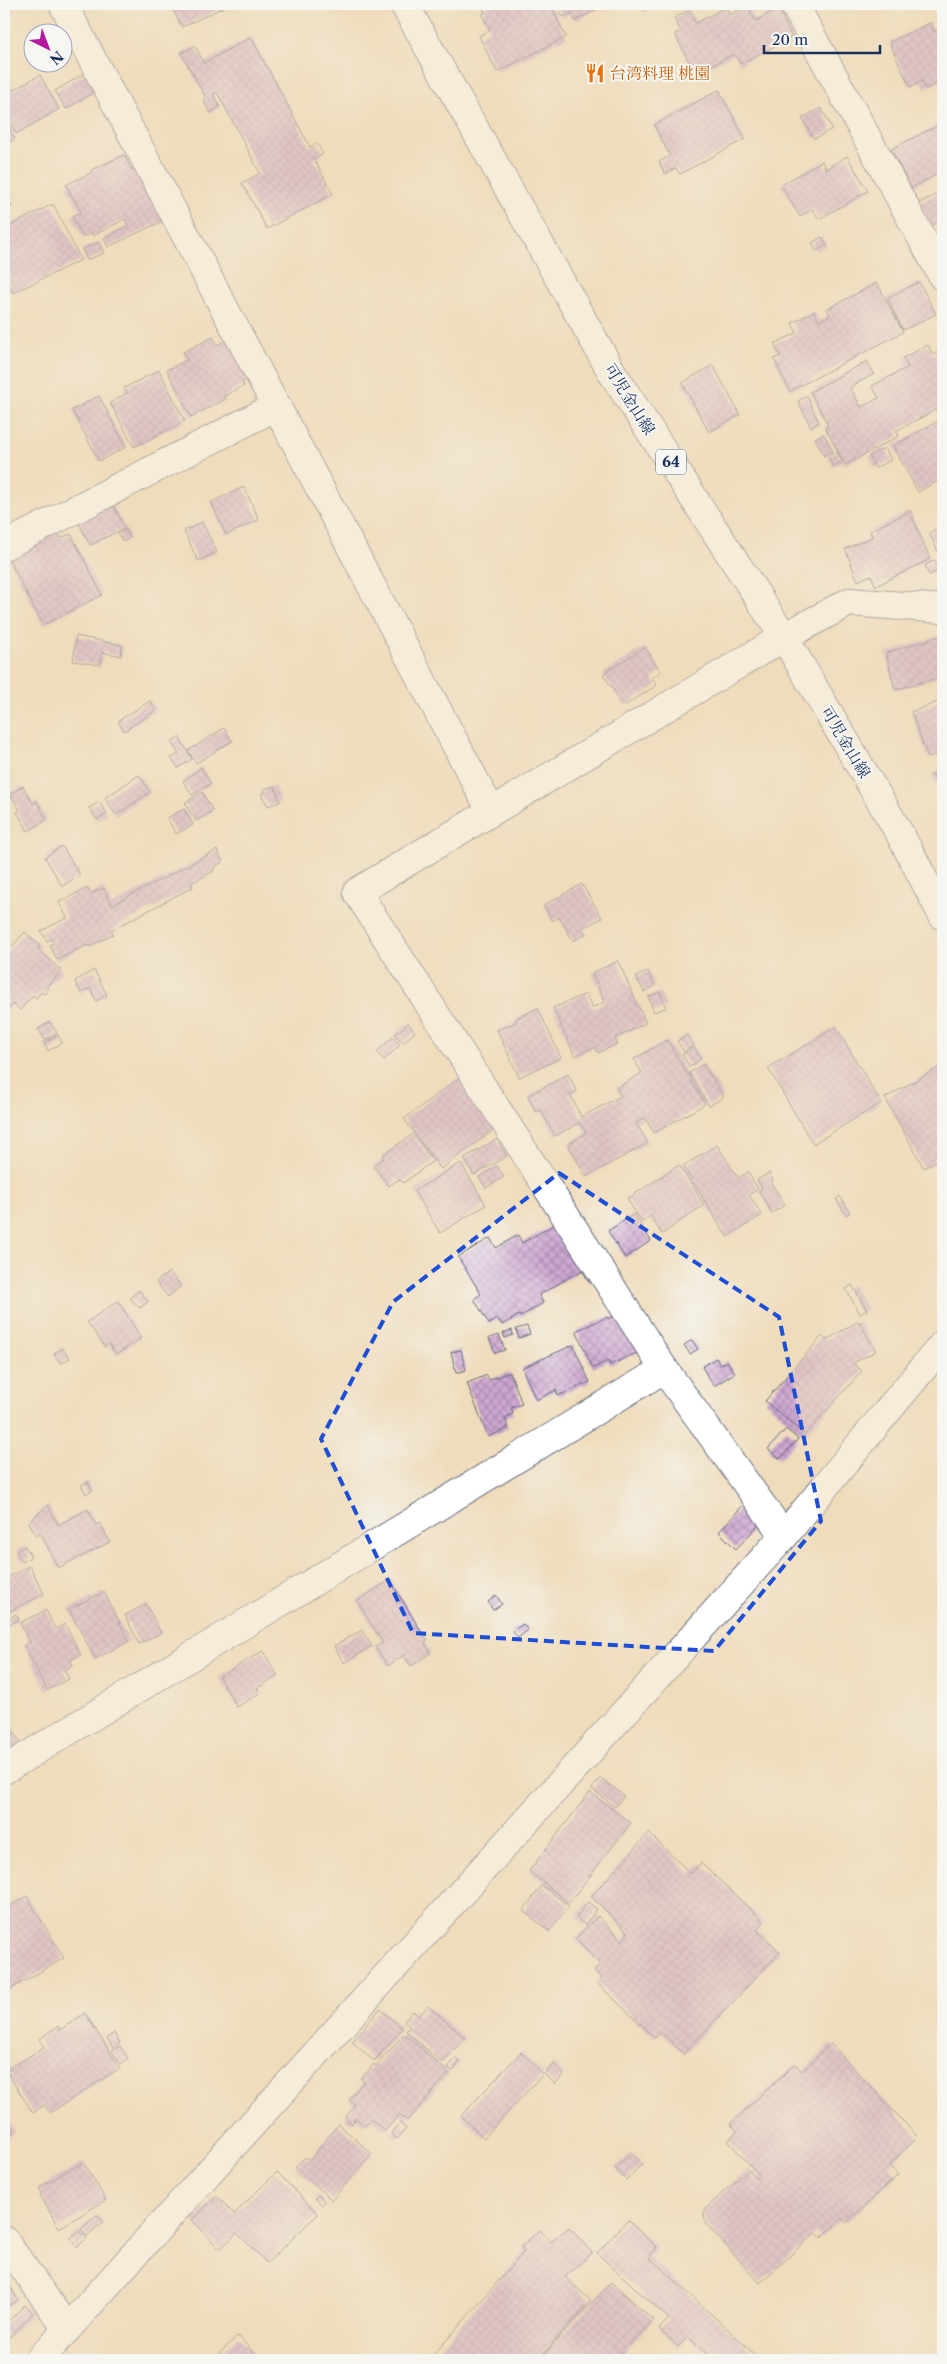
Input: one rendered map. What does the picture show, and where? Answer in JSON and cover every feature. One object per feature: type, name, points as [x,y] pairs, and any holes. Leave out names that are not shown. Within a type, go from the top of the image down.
[{"type":"street","points":[[63,4],[491,811]]},
{"type":"street","name":"可児金山線","points":[[404,4],[614,374],[784,637],[900,834],[943,916]]},
{"type":"street","points":[[794,4],[943,277]]},
{"type":"street","points":[[4,546],[277,406]]},
{"type":"street","points":[[784,1536],[664,1369],[357,892],[784,637],[849,602],[943,609]]},
{"type":"street","points":[[39,2360],[784,1536],[943,1344]]},
{"type":"street","points":[[4,1770],[664,1369]]},
{"type":"street","points":[[4,2240],[67,2329]]},
{"type":"highlighted area","points":[[559,1173],[779,1317],[821,1521],[714,1651],[413,1633],[321,1439],[393,1302]]},
{"type":"building","points":[[170,4],[230,4],[182,27]]},
{"type":"building","points":[[491,4],[550,4],[566,37],[497,72],[479,36],[490,30],[482,14],[485,13],[483,8]]},
{"type":"building","points":[[556,4],[607,4],[575,21],[571,13],[563,17]]},
{"type":"building","points":[[642,4],[657,4],[644,10]]},
{"type":"building","points":[[747,5],[756,21],[778,8],[792,37],[740,64],[734,54],[695,74],[675,34],[681,31],[674,18],[689,10],[696,23],[726,7],[730,15]]},
{"type":"building","points":[[930,23],[934,31],[943,27],[943,80],[925,89],[922,81],[910,87],[889,42]]},
{"type":"building","points":[[251,37],[310,147],[317,143],[323,154],[314,159],[333,194],[267,229],[242,183],[260,173],[217,92],[213,95],[220,107],[210,113],[203,100],[206,98],[181,53],[195,46],[204,63]]},
{"type":"building","points":[[85,73],[96,91],[66,109],[55,91]]},
{"type":"building","points":[[40,75],[59,109],[16,134],[4,112],[4,95]]},
{"type":"building","points":[[719,90],[745,139],[680,174],[676,168],[665,174],[659,162],[670,156],[654,125]]},
{"type":"building","points":[[821,108],[832,129],[814,139],[802,118]]},
{"type":"building","points":[[943,123],[943,171],[911,188],[891,149]]},
{"type":"building","points":[[8,125],[15,139],[4,144],[4,127]]},
{"type":"building","points":[[124,155],[132,170],[142,165],[169,218],[108,247],[104,238],[128,226],[125,219],[93,236],[92,233],[83,237],[72,216],[81,212],[66,185],[92,172],[91,170]]},
{"type":"building","points":[[847,156],[868,191],[819,219],[812,209],[800,217],[781,185],[822,161],[826,169]]},
{"type":"building","points":[[4,182],[11,195],[6,198],[12,207],[4,212]]},
{"type":"building","points":[[943,191],[943,220],[931,226],[919,203]]},
{"type":"building","points":[[53,204],[81,260],[13,293],[4,274],[4,226],[5,228]]},
{"type":"building","points":[[822,237],[827,245],[816,251],[812,243]]},
{"type":"building","points":[[99,242],[104,253],[87,260],[82,249]]},
{"type":"building","points":[[919,282],[936,314],[903,330],[887,298]]},
{"type":"building","points":[[877,283],[903,332],[790,391],[774,359],[780,356],[774,344],[797,333],[792,323],[814,311],[819,321],[830,315],[827,309]]},
{"type":"building","points":[[213,337],[217,345],[233,337],[252,376],[242,382],[244,386],[224,396],[226,399],[191,417],[167,370],[187,360],[183,352]]},
{"type":"building","points":[[928,345],[933,355],[943,349],[943,406],[896,431],[899,436],[845,465],[825,427],[828,425],[810,392],[867,361],[874,374],[850,387],[861,407],[879,398],[872,386],[908,367],[903,358]]},
{"type":"building","points":[[713,365],[740,415],[709,432],[682,383]]},
{"type":"building","points":[[159,370],[185,421],[134,447],[110,403],[127,393],[124,388]]},
{"type":"building","points":[[99,396],[126,447],[99,461],[72,410]]},
{"type":"building","points":[[807,396],[819,423],[811,427],[798,401]]},
{"type":"building","points":[[943,418],[943,478],[918,492],[893,446]]},
{"type":"building","points":[[824,434],[833,451],[824,456],[815,438]]},
{"type":"building","points":[[885,448],[891,460],[875,468],[869,456]]},
{"type":"building","points":[[837,452],[842,462],[833,466],[828,456]]},
{"type":"building","points":[[244,487],[259,520],[226,535],[211,502]]},
{"type":"building","points":[[109,497],[125,528],[90,545],[74,514]]},
{"type":"building","points":[[910,511],[930,559],[876,586],[871,575],[858,581],[845,549],[872,537],[870,531]]},
{"type":"building","points":[[202,522],[217,552],[198,561],[184,531]]},
{"type":"building","points":[[943,525],[943,562],[929,533]]},
{"type":"building","points":[[55,528],[61,538],[71,534],[102,595],[43,625],[6,554]]},
{"type":"building","points":[[126,529],[130,538],[123,542],[118,533]]},
{"type":"building","points":[[935,560],[939,570],[929,575],[925,565]]},
{"type":"building","points":[[943,635],[943,676],[895,690],[886,653]]},
{"type":"building","points":[[76,636],[122,645],[121,656],[102,652],[101,665],[73,661]]},
{"type":"building","points":[[645,647],[661,672],[652,678],[657,685],[624,706],[603,674]]},
{"type":"building","points":[[943,700],[943,753],[928,758],[911,712]]},
{"type":"building","points":[[150,701],[156,710],[124,731],[118,721]]},
{"type":"building","points":[[224,728],[232,741],[196,763],[188,751]]},
{"type":"building","points":[[179,737],[192,759],[178,768],[171,758],[179,754],[171,742]]},
{"type":"building","points":[[4,765],[9,775],[4,777]]},
{"type":"building","points":[[201,767],[211,784],[192,795],[183,781]]},
{"type":"building","points":[[943,768],[943,795],[932,775]]},
{"type":"building","points":[[139,775],[150,792],[116,815],[105,798]]},
{"type":"building","points":[[23,786],[33,804],[37,801],[47,820],[28,831],[17,812],[20,810],[10,794]]},
{"type":"building","points":[[275,786],[280,802],[268,806],[261,794],[265,793],[264,789]]},
{"type":"building","points":[[202,792],[213,811],[196,821],[185,803]]},
{"type":"building","points":[[99,802],[107,814],[97,820],[89,808]]},
{"type":"building","points":[[184,809],[193,825],[176,834],[167,818]]},
{"type":"building","points":[[62,846],[80,875],[62,886],[45,857]]},
{"type":"building","points":[[217,850],[223,862],[213,868],[214,871],[191,883],[193,887],[111,930],[113,934],[89,947],[87,945],[57,960],[50,945],[54,943],[52,939],[47,941],[41,931],[67,918],[59,902],[87,888],[91,894],[103,888],[112,905]]},
{"type":"building","points":[[582,884],[602,918],[582,928],[586,934],[573,941],[559,917],[552,921],[544,905]]},
{"type":"building","points":[[25,932],[40,946],[38,949],[62,971],[46,987],[48,989],[44,994],[41,992],[36,998],[33,995],[20,1010],[13,1004],[4,1015],[4,966],[6,963],[4,956]]},
{"type":"building","points":[[618,961],[646,1023],[615,1038],[617,1044],[598,1053],[595,1047],[575,1056],[553,1008],[586,994],[592,1008],[605,1002],[592,973]]},
{"type":"building","points":[[94,970],[107,995],[96,1001],[90,988],[81,993],[75,981]]},
{"type":"building","points":[[648,971],[655,986],[644,992],[636,977]]},
{"type":"building","points":[[660,992],[666,1008],[654,1012],[648,997]]},
{"type":"building","points":[[538,1008],[561,1058],[519,1077],[497,1030],[517,1022],[515,1019]]},
{"type":"building","points":[[50,1022],[57,1033],[45,1040],[38,1029]]},
{"type":"building","points":[[408,1023],[415,1032],[403,1043],[395,1034]]},
{"type":"building","points":[[836,1027],[881,1103],[813,1144],[768,1068]]},
{"type":"building","points":[[58,1035],[62,1043],[48,1051],[44,1043]]},
{"type":"building","points":[[687,1035],[694,1045],[684,1052],[677,1041]]},
{"type":"building","points":[[393,1037],[400,1045],[384,1060],[377,1052]]},
{"type":"building","points":[[667,1040],[705,1104],[654,1133],[645,1118],[636,1123],[648,1143],[586,1177],[568,1144],[586,1133],[580,1123],[555,1136],[541,1110],[536,1112],[528,1096],[568,1074],[577,1091],[570,1095],[581,1117],[621,1096],[616,1088],[642,1073],[634,1059]]},
{"type":"building","points":[[694,1047],[701,1059],[690,1067],[682,1055]]},
{"type":"building","points":[[703,1064],[724,1097],[709,1106],[689,1073]]},
{"type":"building","points":[[943,1065],[943,1157],[924,1168],[885,1098]]},
{"type":"building","points":[[460,1077],[497,1127],[441,1169],[404,1119]]},
{"type":"building","points":[[413,1134],[433,1161],[403,1183],[399,1179],[389,1186],[373,1166],[384,1158],[382,1156]]},
{"type":"building","points":[[497,1139],[507,1156],[474,1175],[464,1158]]},
{"type":"building","points":[[717,1145],[738,1178],[748,1172],[758,1189],[749,1195],[762,1215],[727,1237],[683,1166]]},
{"type":"building","points":[[461,1163],[486,1205],[440,1233],[414,1191]]},
{"type":"building","points":[[679,1165],[704,1205],[662,1234],[650,1216],[642,1222],[627,1199]]},
{"type":"building","points":[[497,1166],[504,1177],[486,1188],[479,1177]]},
{"type":"building","points":[[769,1173],[773,1181],[771,1183],[785,1205],[772,1213],[759,1191],[762,1188],[757,1180]]},
{"type":"building","points":[[840,1196],[850,1212],[846,1215],[836,1199]]},
{"type":"building","points":[[634,1214],[651,1241],[625,1258],[608,1231]]},
{"type":"building","points":[[555,1224],[603,1275],[589,1282],[582,1270],[539,1295],[543,1303],[520,1317],[519,1315],[502,1325],[498,1319],[489,1324],[474,1299],[481,1294],[458,1257],[490,1238],[496,1248],[518,1235],[522,1243]]},
{"type":"building","points":[[169,1272],[181,1286],[168,1297],[156,1282]]},
{"type":"building","points":[[852,1285],[867,1310],[860,1314],[846,1289]]},
{"type":"building","points":[[139,1290],[148,1302],[140,1308],[130,1298]]},
{"type":"building","points":[[118,1301],[141,1338],[116,1355],[109,1344],[105,1347],[87,1322]]},
{"type":"building","points":[[623,1313],[641,1351],[610,1365],[608,1361],[593,1368],[576,1331],[607,1317],[608,1319]]},
{"type":"building","points":[[859,1321],[876,1351],[853,1363],[862,1371],[805,1435],[765,1401],[822,1336],[826,1340]]},
{"type":"building","points":[[527,1326],[530,1334],[519,1338],[516,1329]]},
{"type":"building","points":[[512,1330],[513,1335],[505,1338],[503,1333]]},
{"type":"building","points":[[499,1335],[505,1350],[495,1353],[489,1338]]},
{"type":"building","points":[[692,1340],[698,1349],[690,1354],[684,1345]]},
{"type":"building","points":[[573,1345],[590,1382],[558,1396],[556,1390],[536,1400],[522,1368]]},
{"type":"building","points":[[62,1348],[70,1358],[61,1364],[54,1354]]},
{"type":"building","points":[[461,1350],[466,1370],[456,1373],[451,1352]]},
{"type":"building","points":[[716,1358],[720,1365],[727,1361],[735,1373],[714,1386],[702,1367]]},
{"type":"building","points":[[510,1372],[522,1404],[511,1408],[513,1414],[505,1418],[508,1428],[488,1437],[467,1383],[487,1375],[489,1380]]},
{"type":"building","points":[[786,1429],[798,1439],[780,1459],[768,1449]]},
{"type":"building","points":[[88,1482],[92,1491],[86,1494],[81,1485]]},
{"type":"building","points":[[745,1503],[763,1520],[736,1549],[719,1532]]},
{"type":"building","points":[[48,1505],[58,1525],[88,1509],[96,1525],[100,1523],[110,1542],[58,1568],[41,1534],[36,1536],[29,1522]]},
{"type":"building","points":[[25,1546],[31,1557],[22,1562],[16,1551]]},
{"type":"building","points":[[30,1566],[44,1594],[4,1614],[4,1575],[7,1574],[8,1577]]},
{"type":"building","points":[[390,1580],[427,1641],[425,1643],[431,1653],[411,1666],[404,1655],[388,1666],[375,1647],[383,1643],[357,1601]]},
{"type":"building","points":[[104,1592],[129,1641],[95,1659],[69,1609]]},
{"type":"building","points":[[496,1595],[502,1604],[493,1610],[488,1602]]},
{"type":"building","points":[[146,1604],[161,1633],[139,1644],[125,1615]]},
{"type":"building","points":[[46,1610],[55,1629],[65,1624],[81,1655],[70,1660],[73,1665],[64,1670],[69,1679],[47,1690],[24,1645],[30,1642],[20,1623]]},
{"type":"building","points":[[16,1614],[19,1620],[10,1624],[7,1619]]},
{"type":"building","points":[[523,1624],[528,1630],[518,1638],[512,1631]]},
{"type":"building","points":[[362,1630],[372,1646],[344,1663],[334,1646]]},
{"type":"building","points":[[263,1651],[278,1676],[257,1688],[260,1693],[237,1707],[219,1677]]},
{"type":"building","points":[[4,1714],[22,1746],[4,1756]]},
{"type":"building","points":[[601,1778],[624,1796],[615,1807],[592,1789]]},
{"type":"building","points":[[590,1792],[631,1823],[569,1903],[529,1871]]},
{"type":"building","points":[[649,1833],[691,1874],[701,1863],[764,1922],[757,1930],[780,1952],[684,2054],[661,2032],[655,2038],[597,1983],[602,1978],[594,1971],[600,1964],[575,1939],[598,1916],[622,1941],[628,1933],[591,1896]]},
{"type":"building","points":[[542,1885],[569,1906],[549,1931],[523,1911]]},
{"type":"building","points":[[27,1896],[64,1958],[4,1993],[4,1909]]},
{"type":"building","points":[[588,1902],[597,1909],[585,1925],[576,1917]]},
{"type":"building","points":[[428,2006],[465,2038],[442,2063],[406,2031],[410,2027],[404,2021],[413,2011],[419,2016]]},
{"type":"building","points":[[380,2009],[402,2028],[374,2061],[352,2042]]},
{"type":"building","points":[[85,2013],[120,2068],[50,2113],[44,2105],[33,2113],[6,2071],[44,2047],[39,2039],[58,2026],[60,2030]]},
{"type":"building","points":[[114,2033],[120,2043],[113,2048],[107,2038]]},
{"type":"building","points":[[404,2034],[449,2073],[407,2121],[400,2114],[385,2131],[371,2119],[365,2126],[356,2118],[352,2124],[345,2118],[355,2105],[349,2099],[364,2082],[361,2079],[374,2064],[376,2066]]},
{"type":"building","points":[[831,2044],[918,2137],[889,2165],[898,2175],[846,2223],[842,2218],[821,2238],[816,2232],[760,2283],[705,2223],[704,2210],[749,2169],[757,2179],[760,2176],[728,2141],[737,2131],[730,2124],[795,2064],[802,2071]]},
{"type":"building","points":[[120,2046],[128,2058],[120,2064],[112,2051]]},
{"type":"building","points":[[521,2052],[543,2074],[484,2138],[461,2116]]},
{"type":"building","points":[[455,2058],[460,2062],[453,2071],[448,2068]]},
{"type":"building","points":[[554,2064],[564,2075],[555,2084],[544,2074]]},
{"type":"building","points":[[4,2114],[15,2132],[4,2139]]},
{"type":"building","points":[[400,2123],[406,2129],[397,2139],[391,2134]]},
{"type":"building","points":[[338,2124],[372,2154],[332,2200],[295,2167],[305,2157],[310,2160]]},
{"type":"building","points":[[631,2153],[642,2164],[626,2180],[615,2168]]},
{"type":"building","points":[[83,2162],[106,2200],[59,2228],[40,2195],[42,2193],[39,2188]]},
{"type":"building","points":[[277,2172],[318,2214],[267,2263],[237,2233],[220,2249],[192,2220],[217,2196],[234,2214]]},
{"type":"building","points":[[318,2195],[325,2202],[322,2205],[315,2198]]},
{"type":"building","points":[[97,2215],[103,2222],[87,2236],[81,2229]]},
{"type":"building","points":[[628,2220],[657,2248],[649,2257],[761,2360],[714,2360],[688,2337],[678,2347],[659,2329],[669,2319],[597,2253]]},
{"type":"building","points":[[569,2227],[592,2253],[565,2277],[591,2301],[537,2360],[429,2360],[524,2252],[521,2247],[540,2230],[551,2242]]},
{"type":"building","points":[[79,2231],[87,2238],[77,2247],[70,2239]]},
{"type":"building","points":[[4,2275],[18,2300],[4,2309]]},
{"type":"building","points":[[611,2282],[653,2320],[616,2360],[539,2360]]},
{"type":"building","points":[[25,2305],[33,2313],[10,2337],[4,2330],[4,2325]]},
{"type":"building","points":[[238,2336],[259,2358],[258,2360],[212,2360]]},
{"type":"place","name":"台湾料理 桃園","points":[[595,73]]}]
